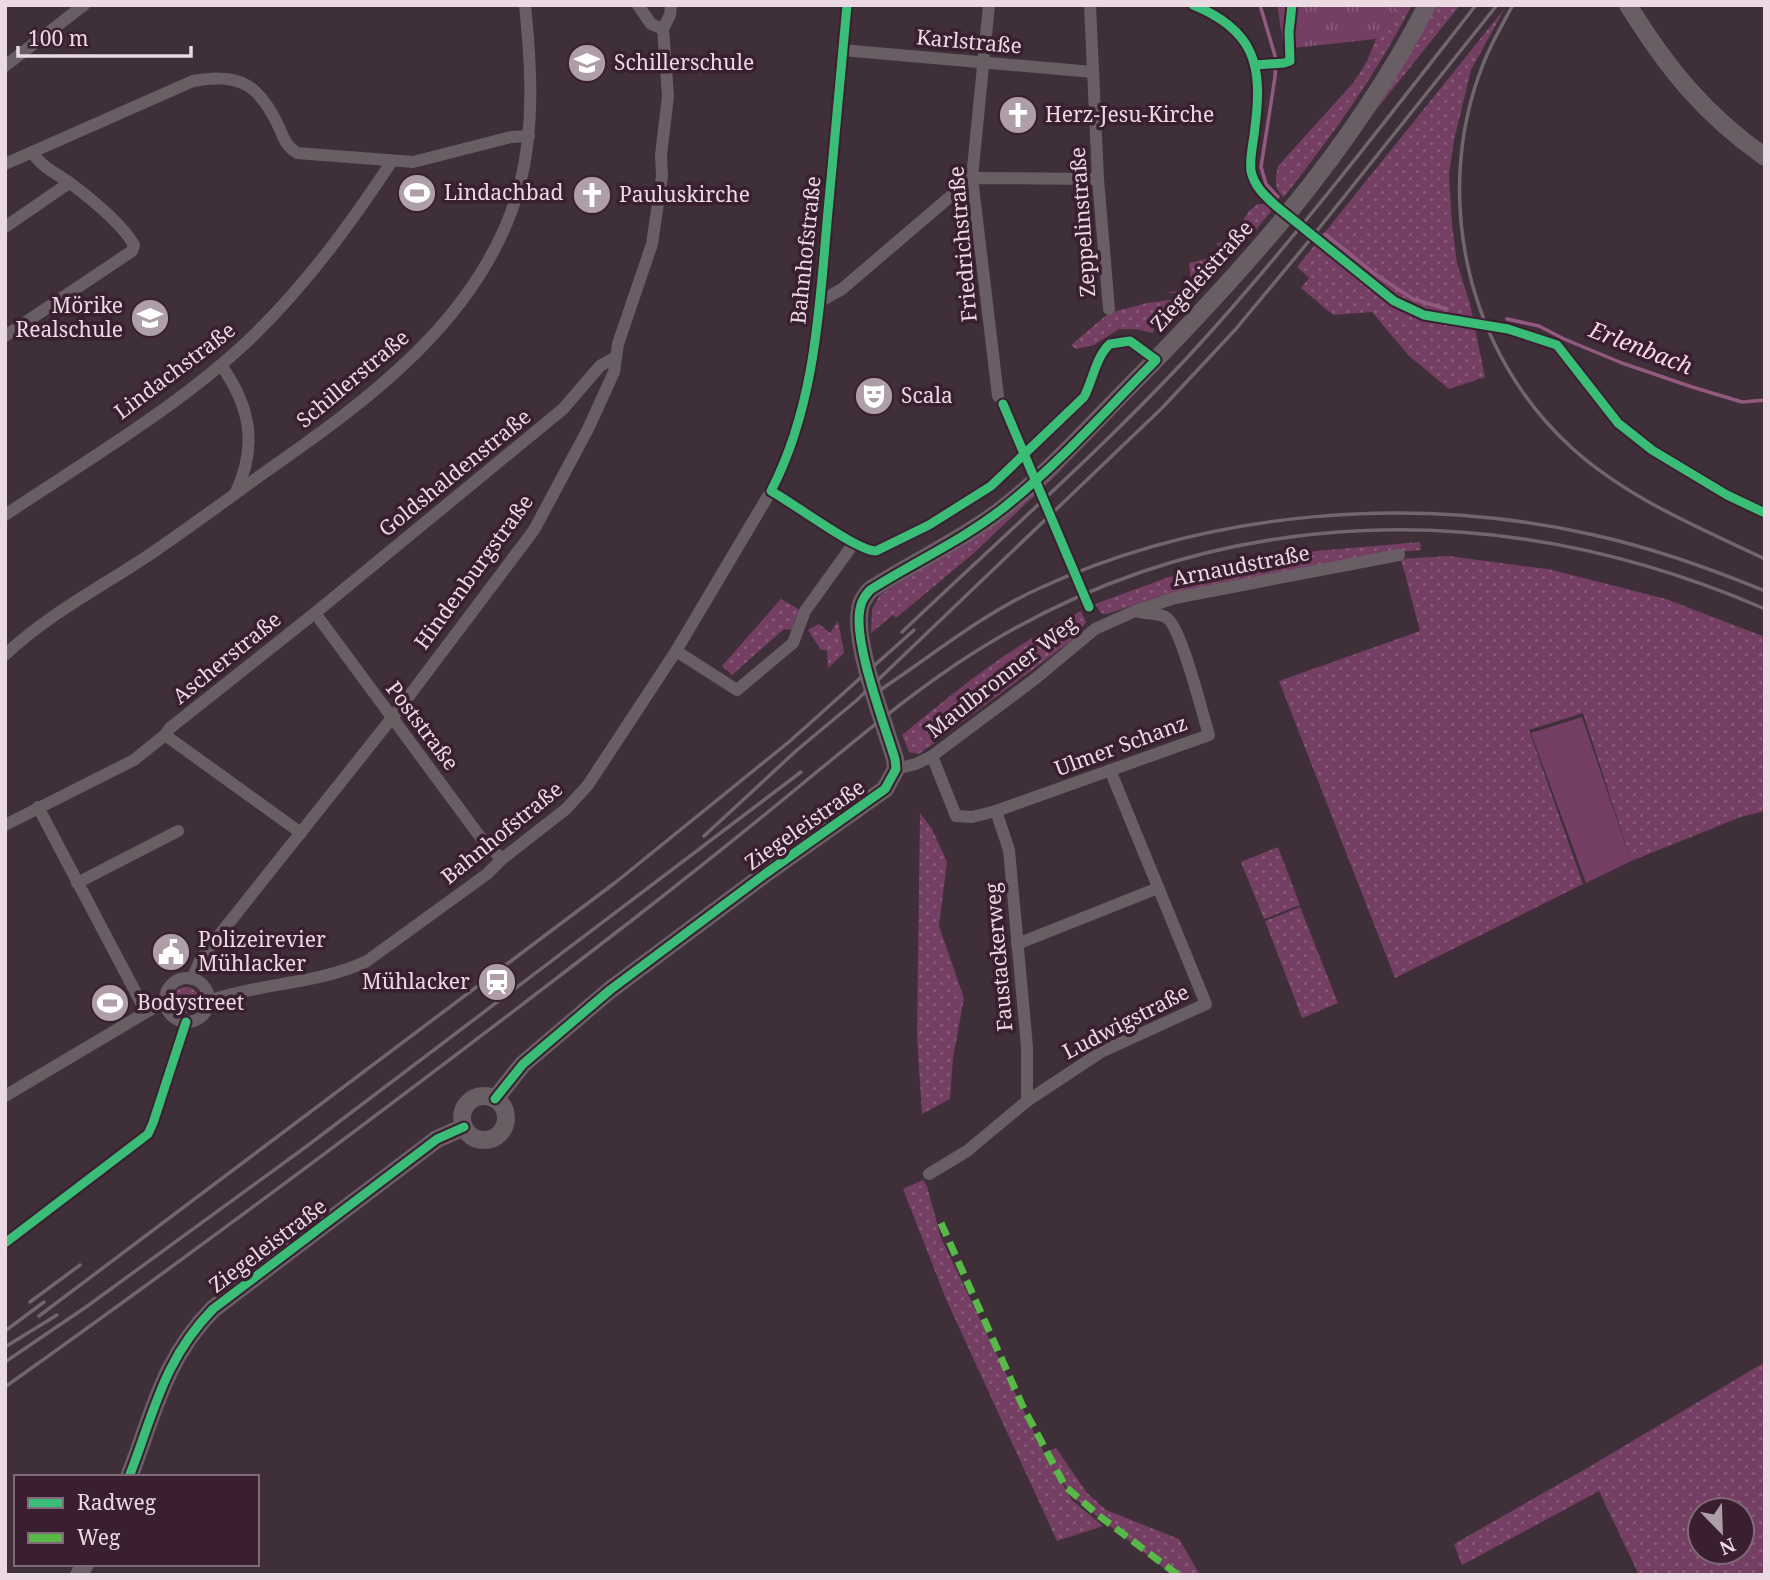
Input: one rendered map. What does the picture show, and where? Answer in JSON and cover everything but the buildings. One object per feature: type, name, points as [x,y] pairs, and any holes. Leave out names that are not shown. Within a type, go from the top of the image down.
[{"type":"street","points":[[5,66],[84,5]]},
{"type":"street","name":"Schillerstraße","points":[[5,655],[35,630],[149,555],[351,411],[397,371],[452,313],[476,280],[508,220],[520,184],[529,136],[530,58],[525,5]]},
{"type":"street","points":[[638,5],[651,24],[663,29]]},
{"type":"street","name":"Hindenburgstraße","points":[[192,979],[201,958],[302,833],[534,530],[588,429],[614,372],[614,358],[644,273],[654,231],[662,176],[661,155],[668,96],[663,29],[670,15],[671,5]]},
{"type":"street","name":"Bahnhofstraße","points":[[208,1001],[228,994],[352,969],[368,961],[487,874],[566,809],[588,785],[676,651],[771,491],[787,460],[799,422],[821,301],[847,5]]},
{"type":"street","name":"Friedrichstraße","points":[[989,5],[972,178],[998,396]]},
{"type":"street","name":"Zeppelinstraße","points":[[1090,5],[1098,178],[1109,309]]},
{"type":"street","points":[[1193,5],[1206,8],[1242,37],[1255,65],[1259,80],[1259,99],[1250,168],[1261,192],[1276,206]]},
{"type":"street","name":"Ziegeleistraße","points":[[495,1099],[512,1074],[571,1022],[686,932],[885,789],[896,769],[861,642],[859,619],[863,599],[870,590],[941,550],[1003,508],[1156,360],[1249,260],[1335,153],[1389,75],[1427,5]]},
{"type":"street","points":[[1628,5],[1662,57],[1701,105],[1765,158]]},
{"type":"street","name":"Karlstraße","points":[[842,50],[1093,72]]},
{"type":"street","points":[[5,164],[193,81],[217,76],[242,81],[259,93],[270,108],[287,147],[297,153],[413,162],[511,137],[529,136]]},
{"type":"street","points":[[5,336],[132,251],[134,245],[131,239],[69,183],[38,162],[32,152]]},
{"type":"street","name":"Lindachstraße","points":[[5,515],[152,416],[221,365],[254,335],[293,295],[334,245],[392,162]]},
{"type":"street","points":[[821,301],[842,289],[972,178],[1098,178]]},
{"type":"street","points":[[5,227],[69,183]]},
{"type":"street","points":[[1320,240],[1394,301],[1424,315],[1463,322]]},
{"type":"street","points":[[1508,329],[1557,345],[1618,422],[1635,436],[1663,457],[1727,495],[1765,513]]},
{"type":"street","points":[[771,491],[854,543],[871,551],[882,549],[929,525],[991,486],[1084,397],[1101,355],[1110,344],[1130,341],[1156,360]]},
{"type":"street","name":"Goldshaldenstraße","points":[[314,613],[563,409],[600,366],[614,358]]},
{"type":"street","points":[[221,365],[236,388],[247,415],[250,442],[242,481],[235,494]]},
{"type":"street","points":[[676,651],[737,690],[793,643],[805,611],[854,543]]},
{"type":"street","name":"Arnaudstraße","points":[[1095,629],[1135,611],[1175,598],[1399,555]]},
{"type":"street","name":"Ulmer Schanz","points":[[932,756],[956,816],[972,817],[996,811],[1209,735],[1178,636],[1170,620],[1163,616],[1135,611]]},
{"type":"street","name":"Poststraße","points":[[314,613],[484,842],[502,859]]},
{"type":"street","name":"Ascherstraße","points":[[5,825],[134,760],[314,613]]},
{"type":"street","name":"Maulbronner Weg","points":[[932,756],[1035,679],[1095,629]]},
{"type":"street","points":[[165,735],[302,833]]},
{"type":"street","points":[[896,769],[932,756]]},
{"type":"street","name":"Ludwigstraße","points":[[929,1174],[967,1151],[1027,1101],[1101,1052],[1206,1004],[1110,770]]},
{"type":"street","points":[[38,807],[146,1012]]},
{"type":"street","name":"Faustackerweg","points":[[996,811],[1009,850],[1027,1047],[1027,1101]]},
{"type":"street","points":[[77,883],[178,831]]},
{"type":"street","points":[[1017,944],[1158,888]]},
{"type":"street","points":[[192,979],[202,985],[208,1001],[204,1014],[186,1022],[169,1013],[165,1001],[168,988],[173,983],[192,979]]},
{"type":"street","points":[[5,1097],[165,1001]]},
{"type":"street","points":[[5,1243],[148,1134],[186,1022]]},
{"type":"street","points":[[482,1096],[495,1099],[505,1110],[506,1125],[497,1136],[482,1140],[468,1134],[464,1127],[463,1114],[470,1102],[482,1096]]},
{"type":"street","name":"Ziegeleistraße","points":[[130,1475],[166,1374],[193,1330],[213,1309],[437,1139],[464,1127]]},
{"type":"green space","points":[[1277,5],[1400,5],[1376,39],[1284,49]]},
{"type":"green space","points":[[1400,5],[1412,5],[1384,56],[1336,128],[1284,197],[1277,187],[1278,166],[1354,82],[1376,39]]},
{"type":"green space","points":[[1436,5],[1460,5],[1376,110]]},
{"type":"green space","points":[[1505,8],[1471,70],[1454,140],[1449,174],[1457,263],[1470,304],[1485,377],[1449,389],[1408,355],[1372,312],[1333,315],[1301,288],[1309,278],[1297,267]]},
{"type":"green space","points":[[1258,204],[1274,208],[1239,250],[1165,327],[1160,329],[1160,325],[1184,296],[1181,293],[1165,293],[1192,289],[1189,263],[1220,256],[1217,243],[1230,241],[1249,211]]},
{"type":"green space","points":[[1177,299],[1155,324],[1153,333],[1119,329],[1094,345],[1076,349],[1071,345],[1109,313],[1147,303]]},
{"type":"green space","points":[[1068,464],[974,553],[896,618],[893,615],[871,633],[872,609],[880,595],[1028,498]]},
{"type":"green space","points":[[1420,542],[1421,550],[1158,597],[1107,614],[1101,613],[1095,604],[1169,577],[1259,556]]},
{"type":"green space","points":[[1448,556],[1548,569],[1666,599],[1765,637],[1765,811],[1741,817],[1631,861],[1583,713],[1529,730],[1583,884],[1395,978],[1279,681],[1420,631],[1401,559]]},
{"type":"green space","points":[[781,599],[800,610],[793,630],[784,629],[732,675],[722,666]]},
{"type":"green space","points":[[1081,611],[1086,622],[1075,638],[919,754],[909,752],[902,735],[966,683],[1010,652]]},
{"type":"green space","points":[[838,621],[844,653],[828,668],[827,650],[821,650],[808,630],[819,624],[830,633]]},
{"type":"green space","points":[[1582,717],[1631,861],[1586,883],[1531,733]]},
{"type":"green space","points":[[920,813],[932,829],[947,862],[939,926],[964,998],[953,1058],[950,1099],[922,1114],[917,1036]]},
{"type":"green space","points":[[1278,847],[1300,905],[1264,919],[1241,862]]},
{"type":"green space","points":[[1300,907],[1338,1003],[1302,1018],[1265,921]]},
{"type":"green space","points":[[186,987],[195,991],[199,1000],[195,1009],[186,1013],[177,1009],[173,1000],[177,991]]},
{"type":"green space","points":[[923,1180],[941,1238],[1044,1453],[1056,1448],[1087,1493],[1106,1510],[1179,1539],[1200,1575],[1173,1575],[1075,1499],[1054,1469],[1072,1500],[1103,1526],[1057,1541],[946,1299],[903,1189]]},
{"type":"green space","points":[[1765,1362],[1765,1575],[1639,1575],[1599,1491],[1462,1565],[1454,1544]]},
{"type":"waterway","name":"Erlenbach","points":[[1260,5],[1276,59],[1261,167],[1266,184],[1278,197]]},
{"type":"waterway","name":"Erlenbach","points":[[1325,234],[1375,274],[1413,299],[1447,309]]},
{"type":"waterway","name":"Erlenbach","points":[[1507,319],[1539,326],[1622,363],[1692,387],[1742,402],[1765,400]]},
{"type":"tunnel","points":[[1281,210],[1320,240]]},
{"type":"tunnel","points":[[1463,322],[1508,329]]},
{"type":"railway","points":[[902,632],[1107,439],[1186,359],[1321,202],[1476,5]]},
{"type":"railway","points":[[704,836],[797,750],[857,700],[1162,408],[1235,330],[1304,247],[1497,5]]},
{"type":"railway","points":[[1513,5],[1482,67],[1467,117],[1460,168],[1461,220],[1469,271],[1484,320],[1507,367],[1536,410],[1593,466],[1640,497],[1765,559]]},
{"type":"railway","points":[[871,696],[974,625],[1040,588],[1105,562],[1173,541],[1242,526],[1312,517],[1384,513],[1455,515],[1525,522],[1594,535],[1659,552],[1765,591]]},
{"type":"railway","points":[[5,1387],[476,1040],[675,886],[912,696],[978,650],[1071,600],[1167,564],[1266,541],[1366,530],[1467,533],[1567,547],[1667,572],[1765,609]]},
{"type":"railway","points":[[39,1316],[616,882],[790,741],[914,630]]},
{"type":"railway","points":[[5,1362],[86,1307],[307,1146],[801,772]]},
{"type":"railway","points":[[30,1302],[80,1265]]},
{"type":"railway","points":[[5,1331],[44,1302]]},
{"type":"railway","points":[[5,1347],[57,1315]]},
{"type":"marked path","points":[[941,1223],[1024,1409],[1065,1486],[1098,1515],[1178,1575]]},
{"type":"cycle path","points":[[495,1099],[523,1064],[610,990],[765,874],[885,789],[896,769],[895,759],[861,641],[859,623],[864,599],[870,590],[970,531],[1023,492],[1156,360],[1130,341],[1110,344],[1098,362],[1084,397],[991,486],[929,525],[876,551],[840,535],[771,491],[797,427],[812,360],[821,291],[847,5]]},
{"type":"cycle path","points":[[1193,5],[1230,26],[1250,52],[1257,86],[1251,171],[1257,186],[1276,206],[1394,301],[1424,315],[1508,329],[1557,345],[1618,423],[1652,450],[1727,495],[1765,513]]},
{"type":"cycle path","points":[[1255,65],[1290,61],[1292,5]]},
{"type":"cycle path","points":[[1003,404],[1089,607]]},
{"type":"cycle path","points":[[5,1243],[148,1134],[186,1022]]},
{"type":"cycle path","points":[[130,1475],[171,1368],[196,1328],[213,1309],[437,1139],[464,1127]]},
{"type":"place","name":"Schillerschule","points":[[587,63]]},
{"type":"place","name":"Herz-Jesu-Kirche","points":[[1018,115]]},
{"type":"place","name":"Lindachbad","points":[[417,193]]},
{"type":"place","name":"Pauluskirche","points":[[592,195]]},
{"type":"place","name":"Mörike Realschule","points":[[150,318]]},
{"type":"place","name":"Scala","points":[[874,396]]},
{"type":"place","name":"Polizeirevier Mühlacker","points":[[171,952]]},
{"type":"place","name":"Mühlacker","points":[[497,982]]},
{"type":"place","name":"Bodystreet","points":[[110,1003]]}]
